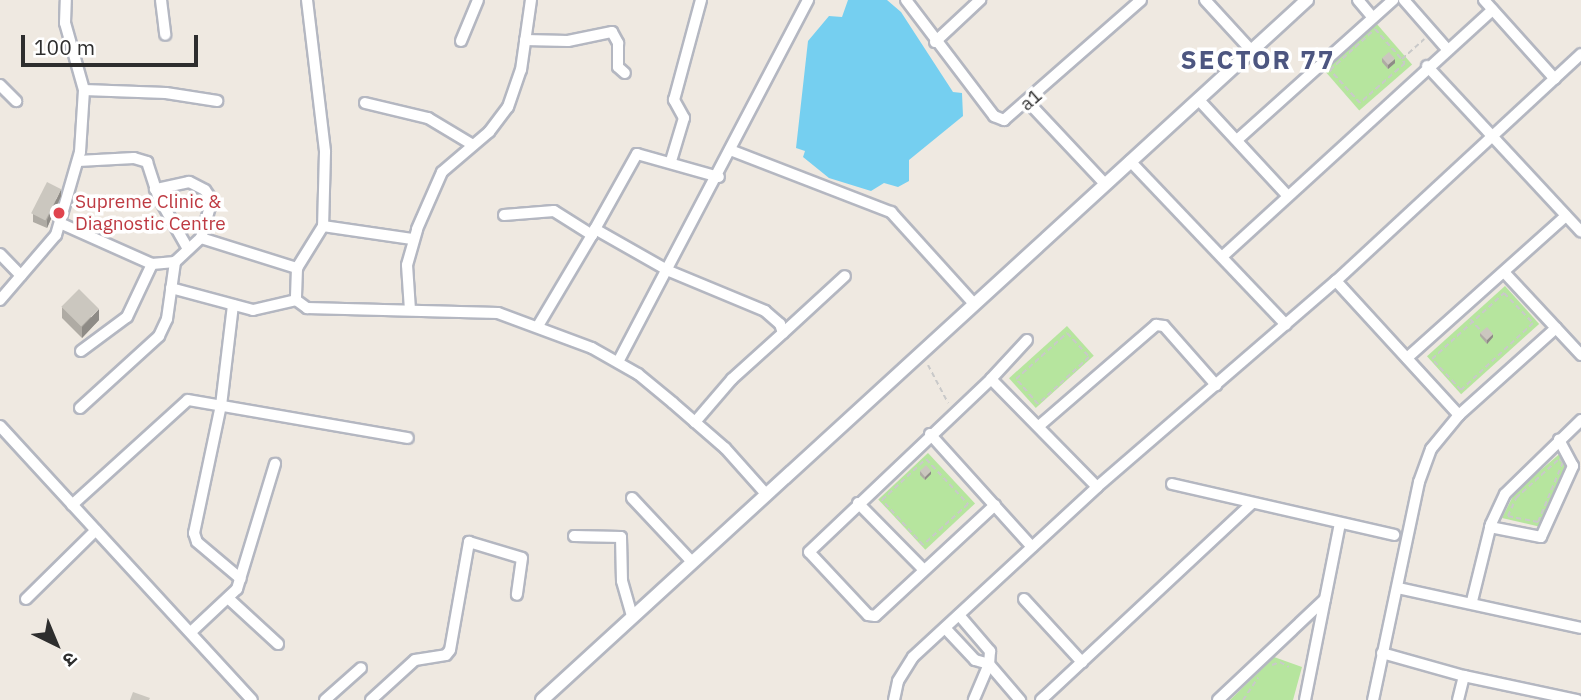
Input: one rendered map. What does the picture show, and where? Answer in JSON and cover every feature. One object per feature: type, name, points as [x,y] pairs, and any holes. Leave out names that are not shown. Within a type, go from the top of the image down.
[{"type":"street","points":[[0,300],[62,224],[78,161],[84,90],[65,23],[66,0]]},
{"type":"street","points":[[161,0],[165,35]]},
{"type":"street","points":[[296,300],[298,268],[323,226],[325,152],[307,0]]},
{"type":"street","points":[[461,41],[478,0]]},
{"type":"street","points":[[410,310],[407,276],[412,239],[442,172],[473,145],[508,107],[521,70],[531,0]]},
{"type":"street","points":[[671,161],[684,118],[674,100],[701,0]]},
{"type":"street","points":[[618,362],[719,177],[730,150],[808,0]]},
{"type":"street","name":"a1","points":[[906,0],[934,42],[999,120],[1012,117],[1029,103],[1141,0]]},
{"type":"street","points":[[934,42],[980,0]]},
{"type":"street","points":[[1205,0],[1251,50]]},
{"type":"street","points":[[546,699],[632,617],[1307,0]]},
{"type":"street","points":[[1358,0],[1373,18]]},
{"type":"street","points":[[1237,140],[1393,0]]},
{"type":"street","points":[[1404,0],[1447,49]]},
{"type":"street","points":[[1484,0],[1555,79]]},
{"type":"street","points":[[1223,256],[1427,66],[1492,10]]},
{"type":"street","points":[[525,40],[568,41],[612,32],[618,43],[618,66],[625,74]]},
{"type":"street","points":[[894,700],[904,668],[945,628],[1097,487],[1336,281],[1494,138],[1581,54]]},
{"type":"street","points":[[1427,66],[1581,232]]},
{"type":"street","points":[[0,86],[16,101]]},
{"type":"street","points":[[84,90],[166,93],[217,101]]},
{"type":"street","points":[[1198,99],[1287,195]]},
{"type":"street","points":[[365,103],[428,118],[473,145]]},
{"type":"street","points":[[1029,103],[1105,184]]},
{"type":"street","points":[[730,150],[891,212],[974,304]]},
{"type":"street","points":[[538,326],[637,154],[671,161],[719,177]]},
{"type":"street","points":[[78,161],[141,158],[147,162],[155,189],[188,248]]},
{"type":"street","points":[[1130,161],[1286,325]]},
{"type":"street","points":[[80,408],[159,336],[175,262],[201,238],[212,205],[205,190],[181,181],[155,189]]},
{"type":"street","points":[[504,215],[554,211],[669,271],[765,311],[783,333]]},
{"type":"street","points":[[1407,358],[1566,216]]},
{"type":"street","points":[[62,224],[152,264],[175,262]]},
{"type":"street","points":[[323,226],[412,239]]},
{"type":"street","points":[[201,238],[298,268]]},
{"type":"street","points":[[0,254],[21,276]]},
{"type":"street","points":[[81,351],[127,317],[152,264]]},
{"type":"street","points":[[1504,272],[1581,355]]},
{"type":"street","points":[[695,422],[732,379],[845,276]]},
{"type":"street","points":[[1336,281],[1459,415]]},
{"type":"street","points":[[171,288],[253,310],[296,300],[307,308],[498,313],[538,326],[618,362],[695,422],[766,494]]},
{"type":"street","points":[[233,305],[221,405],[194,533],[197,542],[241,579]]},
{"type":"street","points":[[1039,426],[1156,325],[1164,326],[1216,384]]},
{"type":"street","points":[[1373,700],[1381,653],[1426,457],[1459,415],[1556,328]]},
{"type":"street","points":[[995,505],[883,610],[868,615],[812,559],[809,552],[813,544],[991,379],[1027,340]]},
{"type":"street","points":[[991,379],[1097,487]]},
{"type":"street","points":[[72,505],[181,405],[195,399],[408,438]]},
{"type":"street","points":[[1472,601],[1490,527],[1516,481],[1581,420]]},
{"type":"street","points":[[0,426],[252,700]]},
{"type":"street","points":[[930,434],[1032,547]]},
{"type":"street","points":[[1490,527],[1541,537],[1573,466],[1559,440]]},
{"type":"street","points":[[191,632],[228,598],[241,579],[275,464]]},
{"type":"street","points":[[1172,484],[1394,535]]},
{"type":"street","points":[[632,498],[692,562]]},
{"type":"street","points":[[858,503],[924,570]]},
{"type":"street","points":[[1041,700],[1252,503]]},
{"type":"street","points":[[1305,700],[1340,523]]},
{"type":"street","points":[[26,599],[96,530]]},
{"type":"street","points":[[575,536],[621,537],[622,581],[632,617]]},
{"type":"street","points":[[371,700],[415,660],[446,655],[450,650],[469,542],[522,558],[517,595]]},
{"type":"street","points":[[1398,588],[1472,601],[1581,628]]},
{"type":"street","points":[[228,598],[278,644]]},
{"type":"street","points":[[1219,700],[1325,598]]},
{"type":"street","points":[[1024,599],[1082,662]]},
{"type":"street","points":[[959,615],[990,651],[989,664],[974,699],[988,700]]},
{"type":"street","points":[[945,628],[975,660],[989,664],[1020,700]]},
{"type":"street","points":[[1381,653],[1534,696],[1577,700]]},
{"type":"street","points":[[325,700],[361,668]]},
{"type":"street","points":[[1458,700],[1464,676]]},
{"type":"path","points":[[1375,29],[1401,59],[1405,63],[1360,103],[1330,70],[1375,29]]},
{"type":"path","points":[[1401,59],[1432,32]]},
{"type":"path","points":[[1504,293],[1533,323],[1461,390],[1432,359],[1472,322],[1504,293]]},
{"type":"path","points":[[1461,310],[1484,333]]},
{"type":"path","points":[[1067,333],[1089,357],[1038,404],[1016,379],[1067,333]]},
{"type":"path","points":[[919,354],[943,398],[956,411]]},
{"type":"path","points":[[926,459],[968,504],[923,545],[882,500],[918,466],[926,459]]},
{"type":"path","points":[[1559,459],[1563,462],[1538,522],[1507,516],[1516,498],[1559,459]]},
{"type":"path","points":[[918,466],[923,472]]},
{"type":"path","points":[[1268,668],[1280,662],[1289,667]]},
{"type":"path","points":[[1243,700],[1259,677]]},
{"type":"green space","points":[[1376,23],[1412,65],[1359,110],[1323,69]]},
{"type":"green space","points":[[1505,286],[1539,324],[1461,394],[1427,356]]},
{"type":"green space","points":[[1067,326],[1094,356],[1036,408],[1009,378]]},
{"type":"green space","points":[[1563,451],[1568,462],[1541,527],[1502,518],[1515,492]]},
{"type":"green space","points":[[928,453],[975,503],[925,550],[878,499]]},
{"type":"green space","points":[[1274,657],[1302,667],[1293,700],[1230,700]]},
{"type":"water","points":[[848,0],[887,0],[901,12],[953,92],[962,93],[963,116],[909,160],[909,181],[898,187],[884,183],[871,191],[829,178],[803,157],[805,151],[796,148],[808,41],[829,16],[842,17]]},
{"type":"building","points":[[1389,52],[1395,59],[1388,65],[1382,58]]},
{"type":"building","points":[[47,182],[61,189],[45,220],[31,213]]},
{"type":"building","points":[[79,289],[99,309],[81,326],[61,307]]},
{"type":"building","points":[[1487,327],[1493,334],[1487,340],[1480,333]]},
{"type":"building","points":[[926,465],[931,471],[925,477],[920,471]]},
{"type":"building","points":[[133,692],[150,698],[130,700]]},
{"type":"place","name":"Supreme Clinic & Diagnostic Centre","points":[[59,213]]},
{"type":"district","name":"SECTOR 77","points":[[1258,60]]}]
